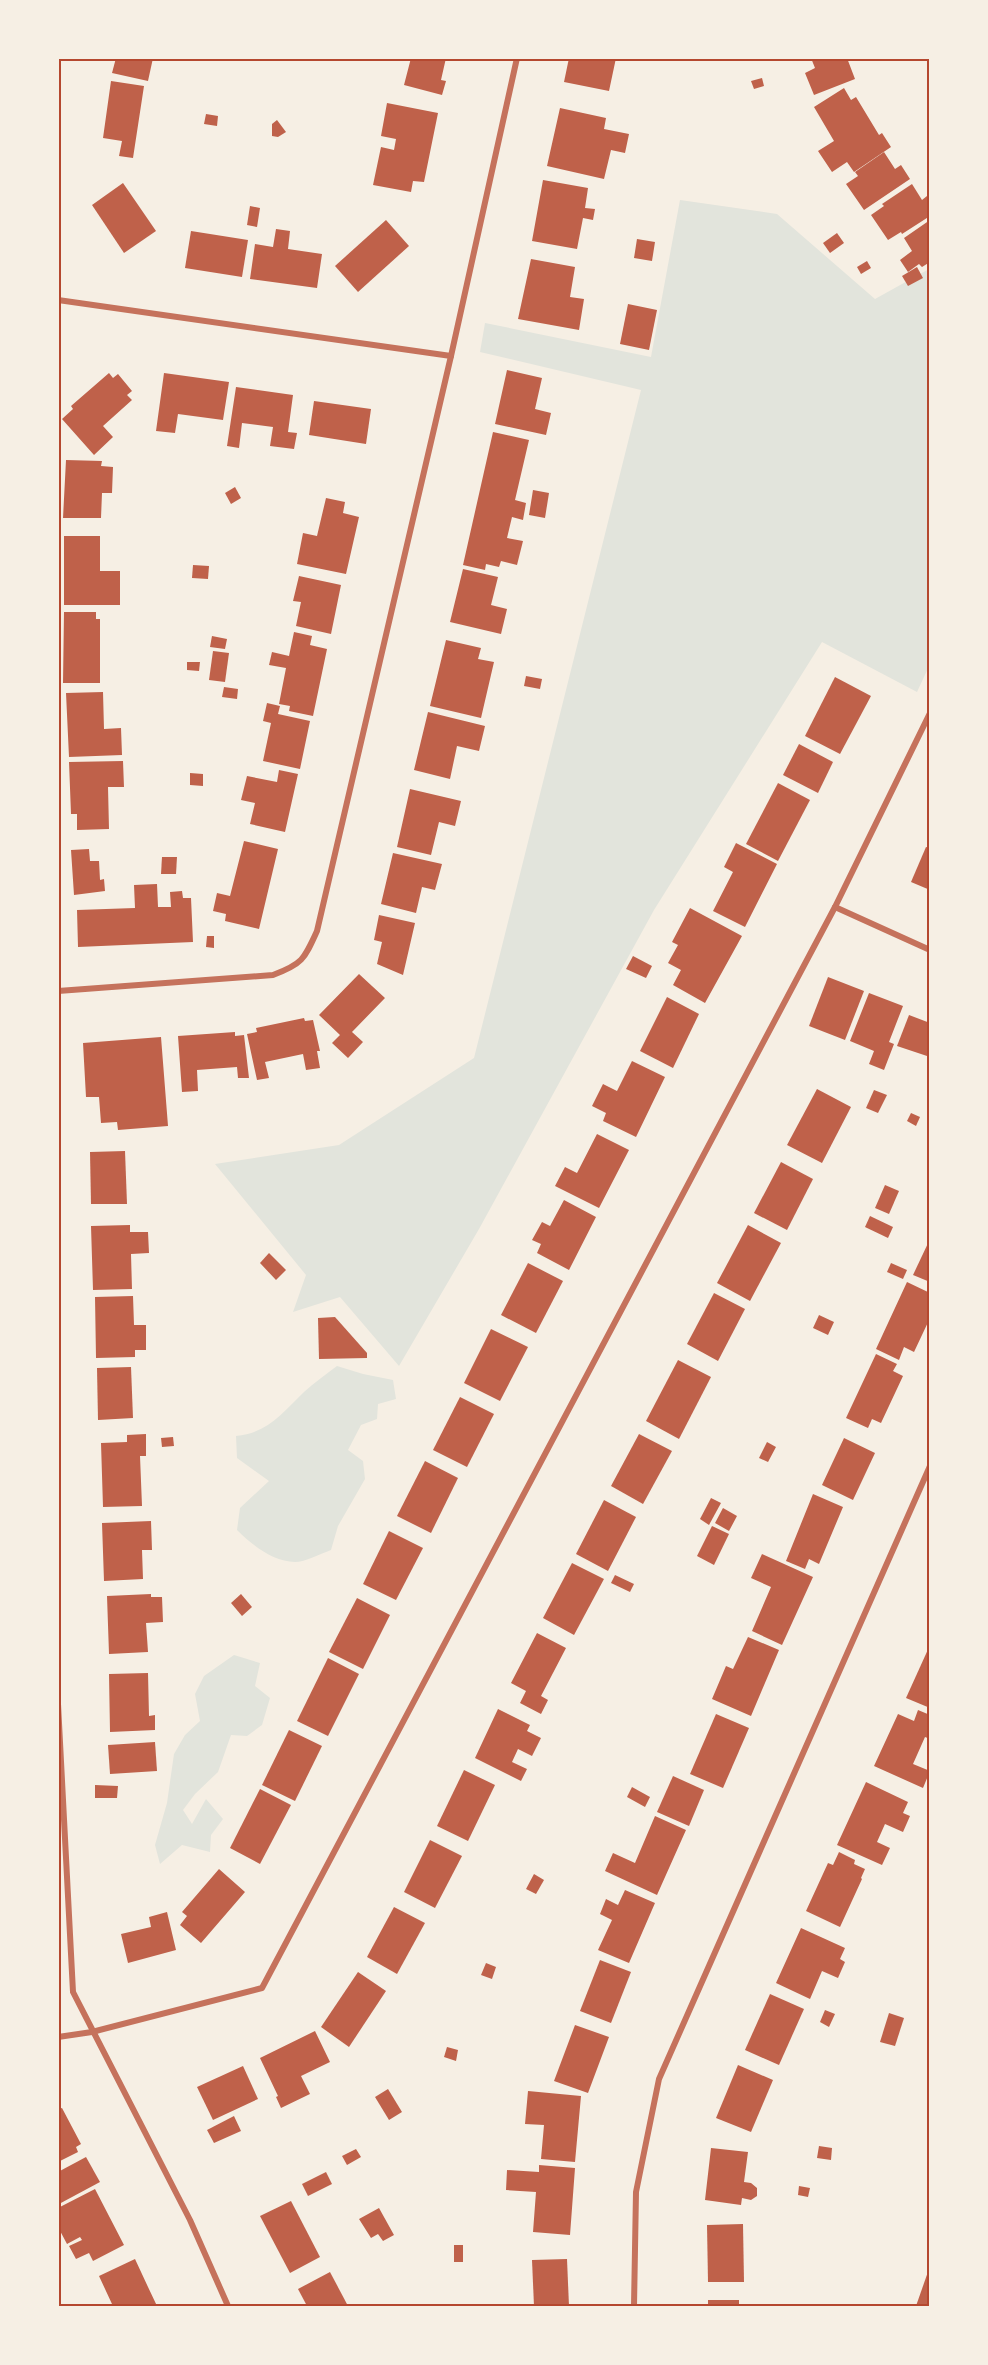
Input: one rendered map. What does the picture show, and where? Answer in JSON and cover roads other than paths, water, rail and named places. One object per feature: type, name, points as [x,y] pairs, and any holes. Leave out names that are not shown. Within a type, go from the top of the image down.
[{"type":"street","points":[[58,991],[273,975],[296,966],[309,949],[317,931],[451,356],[517,58]]},
{"type":"street","points":[[58,300],[451,356]]},
{"type":"street","points":[[58,2037],[92,2032],[262,1988],[835,907],[930,713]]},
{"type":"street","points":[[835,907],[930,950]]},
{"type":"street","points":[[634,2307],[636,2192],[659,2079],[930,1466]]},
{"type":"street","points":[[58,1704],[73,1992],[190,2220],[228,2307]]}]
